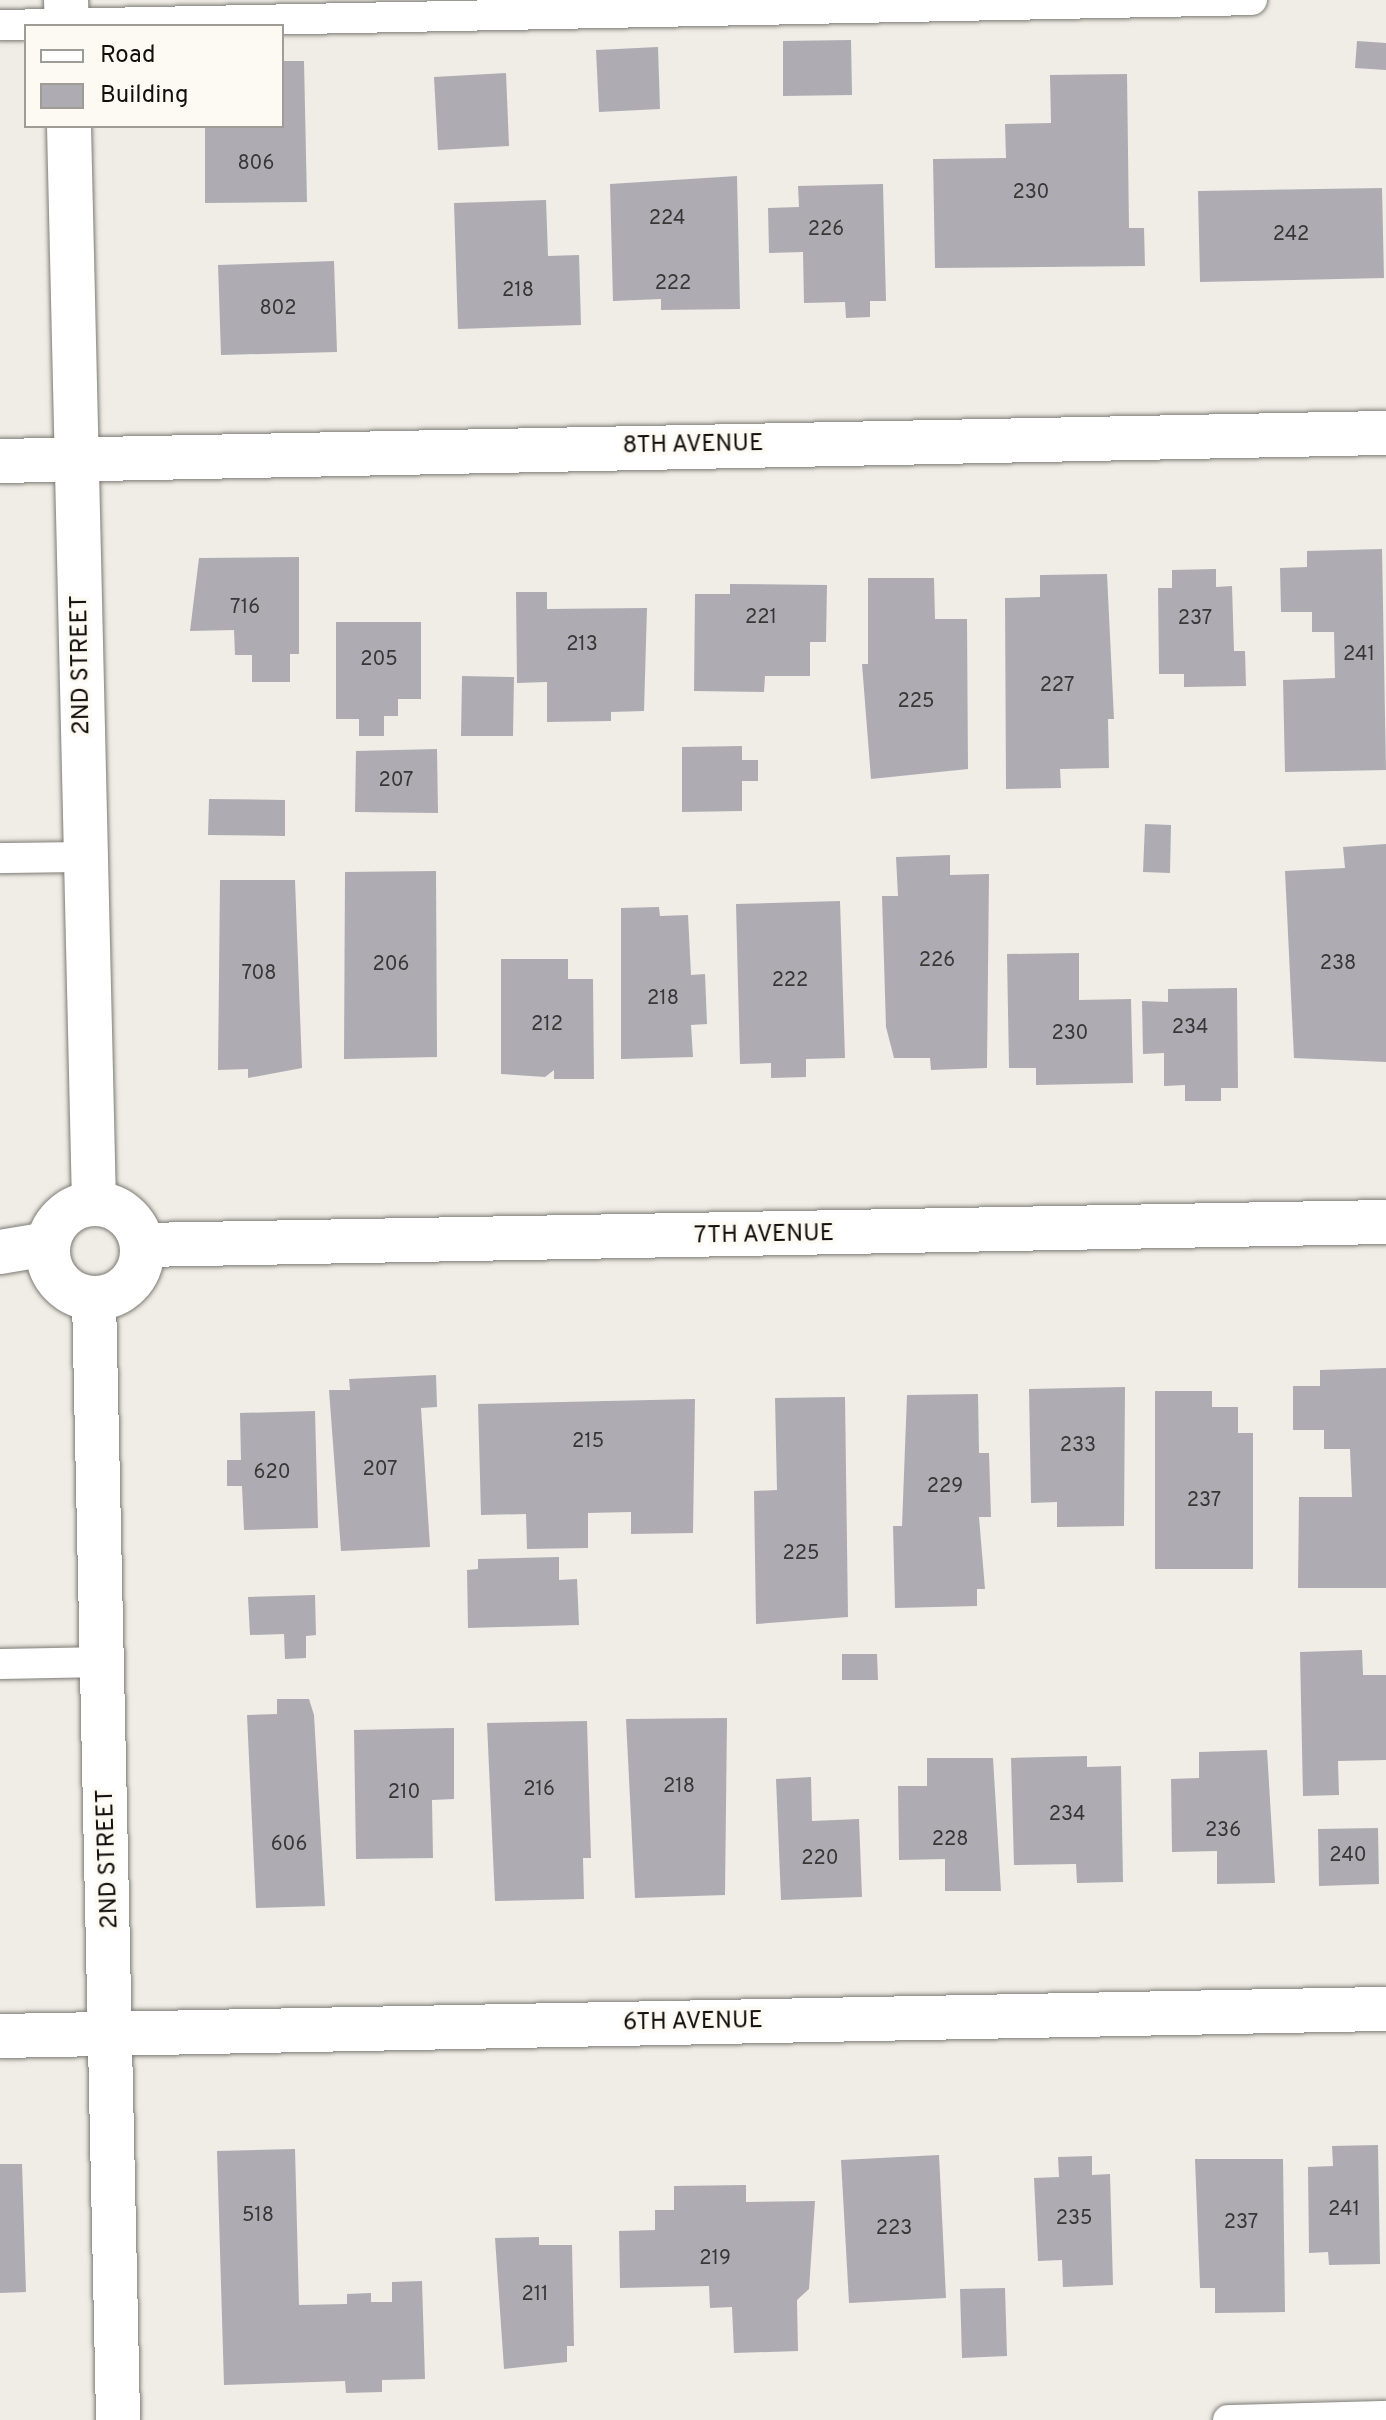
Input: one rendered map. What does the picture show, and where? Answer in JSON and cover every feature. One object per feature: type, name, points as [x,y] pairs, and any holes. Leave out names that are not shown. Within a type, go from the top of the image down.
[{"type":"street","name":"2ND STREET","points":[[69,128],[94,1204]]},
{"type":"street","name":"8TH AVENUE","points":[[0,461],[1386,433]]},
{"type":"street","points":[[94,1204],[129,1217],[142,1245],[130,1282],[94,1298],[54,1275],[48,1244],[61,1218],[94,1204]]},
{"type":"street","name":"7TH AVENUE","points":[[142,1245],[1386,1222]]},
{"type":"street","points":[[0,1252],[48,1244]]},
{"type":"street","name":"2ND STREET","points":[[94,1298],[114,2034],[118,2420]]},
{"type":"street","name":"6TH AVENUE","points":[[0,2036],[1386,2009]]},
{"type":"lane","points":[[0,25],[66,17],[1252,0]]},
{"type":"lane","points":[[0,858],[85,857]]},
{"type":"lane","points":[[0,1664],[103,1662]]},
{"type":"lane","points":[[1228,2420],[1386,2416]]},
{"type":"building","points":[[851,40],[852,95],[783,96],[783,41]]},
{"type":"building","points":[[1357,41],[1386,43],[1386,70],[1355,68]]},
{"type":"building","points":[[658,47],[660,109],[599,112],[596,50]]},
{"type":"building","points":[[284,61],[304,61],[307,202],[205,203],[205,128],[284,128]]},
{"type":"building","points":[[506,73],[509,146],[438,150],[434,77]]},
{"type":"building","points":[[1127,74],[1129,228],[1144,228],[1145,266],[935,268],[933,159],[1006,158],[1005,124],[1051,123],[1050,75]]},
{"type":"building","points":[[737,176],[740,309],[661,310],[661,299],[613,301],[610,184]]},
{"type":"building","points":[[883,184],[886,301],[870,301],[870,317],[846,318],[845,302],[804,303],[803,252],[769,253],[768,208],[799,207],[798,186]]},
{"type":"building","points":[[1382,188],[1384,278],[1200,282],[1198,191]]},
{"type":"building","points":[[546,200],[548,256],[579,255],[581,325],[458,329],[454,203]]},
{"type":"building","points":[[334,261],[337,352],[221,355],[218,265]]},
{"type":"building","points":[[1382,549],[1386,770],[1285,772],[1283,680],[1335,678],[1334,632],[1312,632],[1312,612],[1281,612],[1280,568],[1307,567],[1307,551]]},
{"type":"building","points":[[299,557],[299,654],[290,654],[290,682],[252,682],[252,655],[235,655],[234,630],[190,631],[199,558]]},
{"type":"building","points":[[1216,569],[1216,587],[1232,586],[1234,651],[1245,651],[1246,686],[1184,687],[1184,674],[1159,674],[1158,588],[1172,588],[1172,570]]},
{"type":"building","points":[[1107,574],[1114,719],[1108,719],[1109,768],[1060,769],[1061,788],[1006,789],[1005,598],[1040,597],[1040,575]]},
{"type":"building","points":[[868,578],[934,578],[935,619],[967,619],[968,769],[871,779],[862,664],[868,664]]},
{"type":"building","points":[[730,584],[827,585],[826,642],[810,642],[810,676],[765,676],[764,692],[694,691],[695,594],[730,594]]},
{"type":"building","points":[[516,592],[547,592],[547,609],[647,608],[644,711],[611,712],[611,721],[547,722],[547,682],[517,683]]},
{"type":"building","points":[[336,622],[421,622],[421,699],[398,699],[398,716],[384,716],[384,736],[359,736],[359,719],[336,719]]},
{"type":"building","points":[[462,676],[514,677],[513,736],[461,736]]},
{"type":"building","points":[[742,746],[742,760],[758,760],[758,781],[742,781],[742,811],[682,812],[682,747]]},
{"type":"building","points":[[437,749],[438,813],[355,812],[356,751]]},
{"type":"building","points":[[209,799],[285,800],[285,836],[208,835]]},
{"type":"building","points":[[1145,824],[1171,825],[1170,873],[1143,872]]},
{"type":"building","points":[[1386,844],[1386,1062],[1294,1058],[1285,871],[1345,868],[1343,847]]},
{"type":"building","points":[[950,855],[950,875],[989,874],[987,1068],[931,1070],[930,1058],[894,1058],[886,1027],[882,896],[898,896],[896,857]]},
{"type":"building","points":[[436,871],[437,1057],[344,1059],[345,872]]},
{"type":"building","points":[[220,880],[295,880],[302,1068],[248,1078],[248,1069],[218,1070]]},
{"type":"building","points":[[840,901],[845,1058],[806,1059],[806,1077],[771,1078],[771,1063],[740,1064],[736,904]]},
{"type":"building","points":[[659,907],[660,916],[688,915],[691,975],[705,974],[707,1024],[691,1025],[693,1057],[621,1059],[621,908]]},
{"type":"building","points":[[1079,953],[1079,1000],[1131,999],[1133,1083],[1036,1085],[1036,1068],[1009,1068],[1007,954]]},
{"type":"building","points":[[501,959],[568,959],[568,979],[593,979],[594,1079],[554,1079],[554,1070],[545,1077],[501,1074]]},
{"type":"building","points":[[1237,988],[1238,1088],[1221,1088],[1221,1101],[1185,1101],[1185,1085],[1164,1086],[1164,1053],[1143,1054],[1142,1001],[1168,1002],[1168,989]]},
{"type":"building","points":[[1386,1368],[1386,1588],[1298,1588],[1299,1497],[1352,1497],[1350,1449],[1324,1449],[1324,1430],[1293,1430],[1293,1386],[1320,1386],[1320,1370]]},
{"type":"building","points":[[436,1375],[437,1407],[421,1408],[430,1547],[341,1551],[329,1390],[350,1390],[349,1379]]},
{"type":"building","points":[[1125,1387],[1124,1526],[1057,1527],[1057,1502],[1031,1503],[1029,1389]]},
{"type":"building","points":[[1155,1391],[1212,1391],[1212,1407],[1238,1407],[1238,1433],[1253,1433],[1253,1569],[1155,1569]]},
{"type":"building","points":[[978,1394],[979,1453],[989,1453],[991,1517],[979,1517],[985,1589],[977,1589],[977,1606],[895,1608],[893,1526],[902,1526],[907,1395]]},
{"type":"building","points":[[845,1397],[848,1617],[756,1624],[754,1491],[777,1490],[775,1398]]},
{"type":"building","points":[[695,1399],[693,1533],[631,1534],[631,1512],[588,1513],[588,1548],[527,1549],[526,1514],[481,1515],[478,1404]]},
{"type":"building","points":[[315,1411],[318,1528],[244,1530],[242,1486],[227,1486],[227,1460],[241,1460],[240,1413]]},
{"type":"building","points":[[559,1557],[559,1580],[577,1579],[579,1625],[468,1628],[467,1570],[478,1569],[478,1559]]},
{"type":"building","points":[[315,1595],[316,1635],[306,1636],[306,1658],[285,1659],[284,1634],[250,1635],[248,1597]]},
{"type":"building","points":[[1362,1650],[1363,1675],[1386,1675],[1386,1760],[1338,1761],[1339,1795],[1303,1796],[1300,1652]]},
{"type":"building","points":[[842,1654],[877,1654],[878,1680],[842,1680]]},
{"type":"building","points":[[277,1699],[309,1699],[314,1715],[325,1906],[256,1908],[247,1715],[277,1714]]},
{"type":"building","points":[[727,1718],[725,1895],[635,1898],[626,1719]]},
{"type":"building","points":[[587,1721],[591,1858],[583,1858],[584,1899],[495,1901],[487,1723]]},
{"type":"building","points":[[454,1728],[454,1799],[432,1800],[433,1858],[356,1859],[354,1730]]},
{"type":"building","points":[[1267,1750],[1275,1883],[1217,1884],[1217,1851],[1172,1852],[1171,1779],[1199,1778],[1199,1752]]},
{"type":"building","points":[[1087,1756],[1087,1767],[1121,1766],[1123,1882],[1077,1883],[1076,1864],[1014,1865],[1011,1758]]},
{"type":"building","points":[[927,1758],[993,1758],[1001,1891],[945,1891],[945,1859],[899,1860],[898,1786],[927,1786]]},
{"type":"building","points":[[811,1777],[812,1821],[859,1819],[862,1897],[781,1900],[776,1779]]},
{"type":"building","points":[[1378,1828],[1379,1884],[1319,1886],[1318,1829]]},
{"type":"building","points":[[1378,2145],[1380,2264],[1329,2265],[1328,2252],[1309,2253],[1308,2167],[1333,2166],[1332,2146]]},
{"type":"building","points":[[295,2149],[299,2305],[347,2304],[347,2294],[371,2293],[371,2302],[392,2302],[392,2282],[422,2281],[425,2379],[382,2380],[382,2392],[346,2393],[345,2381],[224,2385],[217,2151]]},
{"type":"building","points":[[939,2155],[946,2298],[849,2303],[841,2160]]},
{"type":"building","points":[[1092,2156],[1092,2175],[1110,2174],[1113,2285],[1063,2287],[1062,2260],[1038,2261],[1034,2178],[1059,2177],[1058,2157]]},
{"type":"building","points":[[1195,2159],[1283,2159],[1285,2312],[1215,2313],[1215,2288],[1200,2288]]},
{"type":"building","points":[[0,2164],[22,2164],[26,2292],[0,2293]]},
{"type":"building","points":[[746,2185],[746,2202],[815,2201],[809,2289],[797,2300],[798,2351],[734,2353],[732,2307],[710,2308],[709,2286],[620,2288],[619,2231],[655,2230],[655,2210],[674,2210],[674,2186]]},
{"type":"building","points":[[539,2237],[539,2245],[572,2245],[574,2346],[567,2346],[567,2362],[504,2369],[495,2238]]},
{"type":"building","points":[[1005,2288],[1007,2356],[962,2358],[960,2289]]}]
